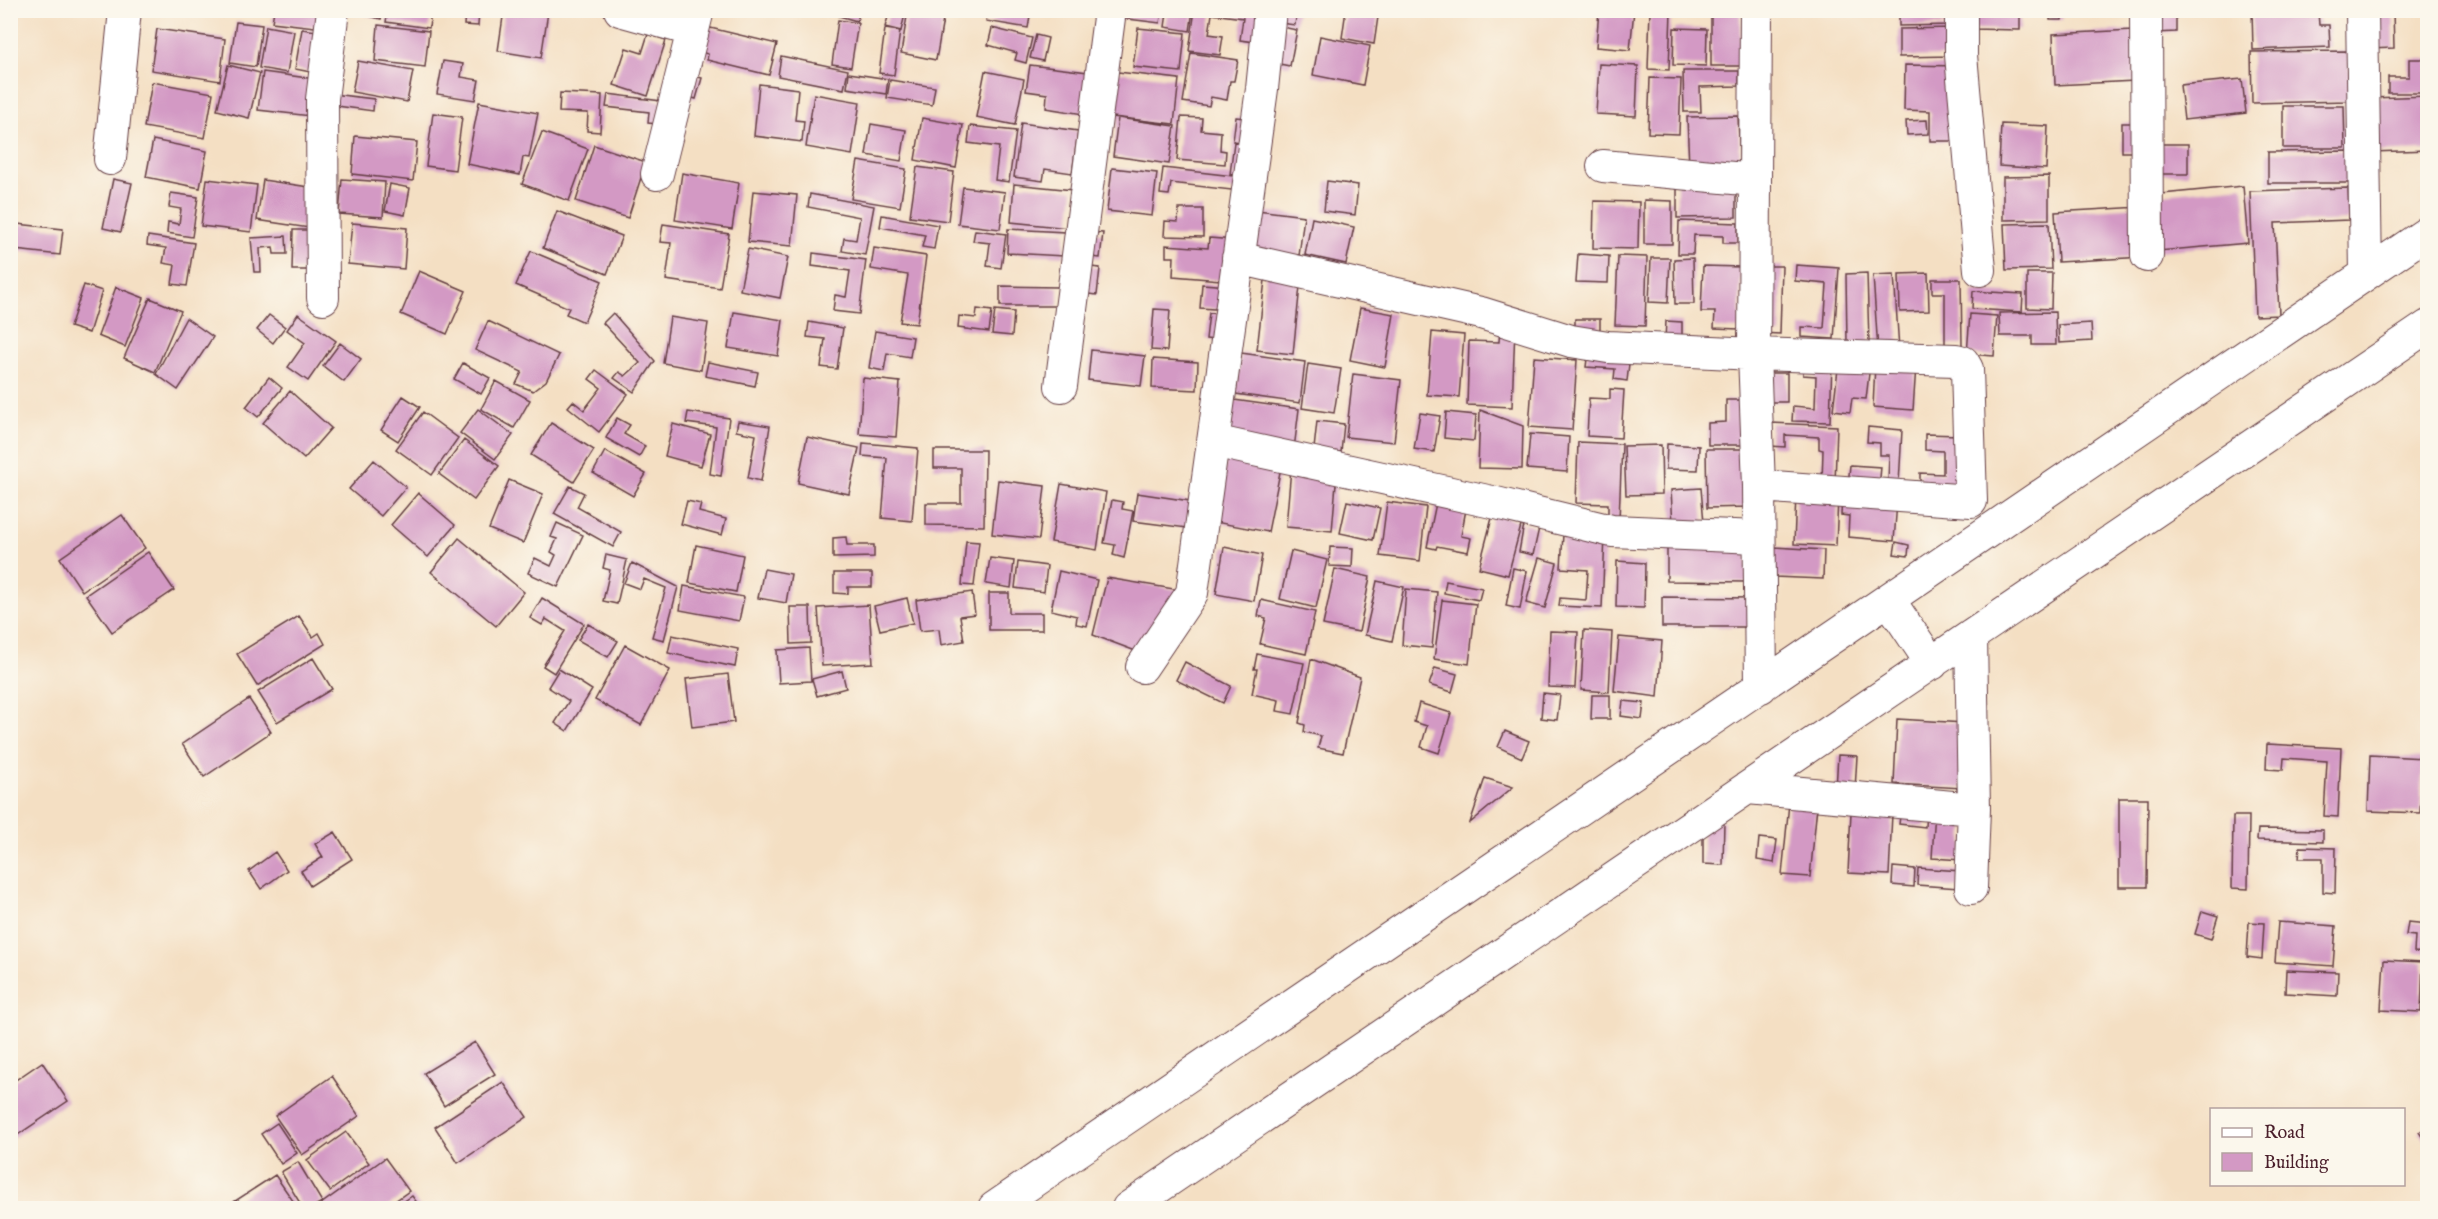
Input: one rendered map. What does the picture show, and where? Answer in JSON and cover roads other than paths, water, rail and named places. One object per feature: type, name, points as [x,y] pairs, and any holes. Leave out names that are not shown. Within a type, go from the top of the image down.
[{"type":"street","points":[[111,159],[125,10]]},
{"type":"street","points":[[323,298],[322,99],[333,10]]},
{"type":"street","points":[[620,10],[695,20],[657,174]]},
{"type":"street","points":[[1061,386],[1110,10]]},
{"type":"street","points":[[1142,667],[1192,593],[1262,89],[1270,10]]},
{"type":"street","points":[[1756,10],[1754,354],[1759,486],[1761,687]]},
{"type":"street","points":[[1961,10],[1961,55],[1980,270]]},
{"type":"street","points":[[2146,10],[2146,256]]},
{"type":"street","points":[[2362,10],[2366,274]]},
{"type":"street","points":[[1603,166],[1755,180]]},
{"type":"street","points":[[994,1209],[2427,232]]},
{"type":"street","points":[[1238,258],[1481,314],[1571,341],[1608,347],[1963,362],[1967,369],[1971,501],[1759,486]]},
{"type":"street","points":[[1128,1209],[2427,326]]},
{"type":"street","points":[[1213,441],[1612,531],[1758,537]]},
{"type":"street","points":[[1889,600],[1932,664]]},
{"type":"street","points":[[1971,636],[1974,808],[1971,888]]},
{"type":"street","points":[[1748,788],[1974,808]]}]
